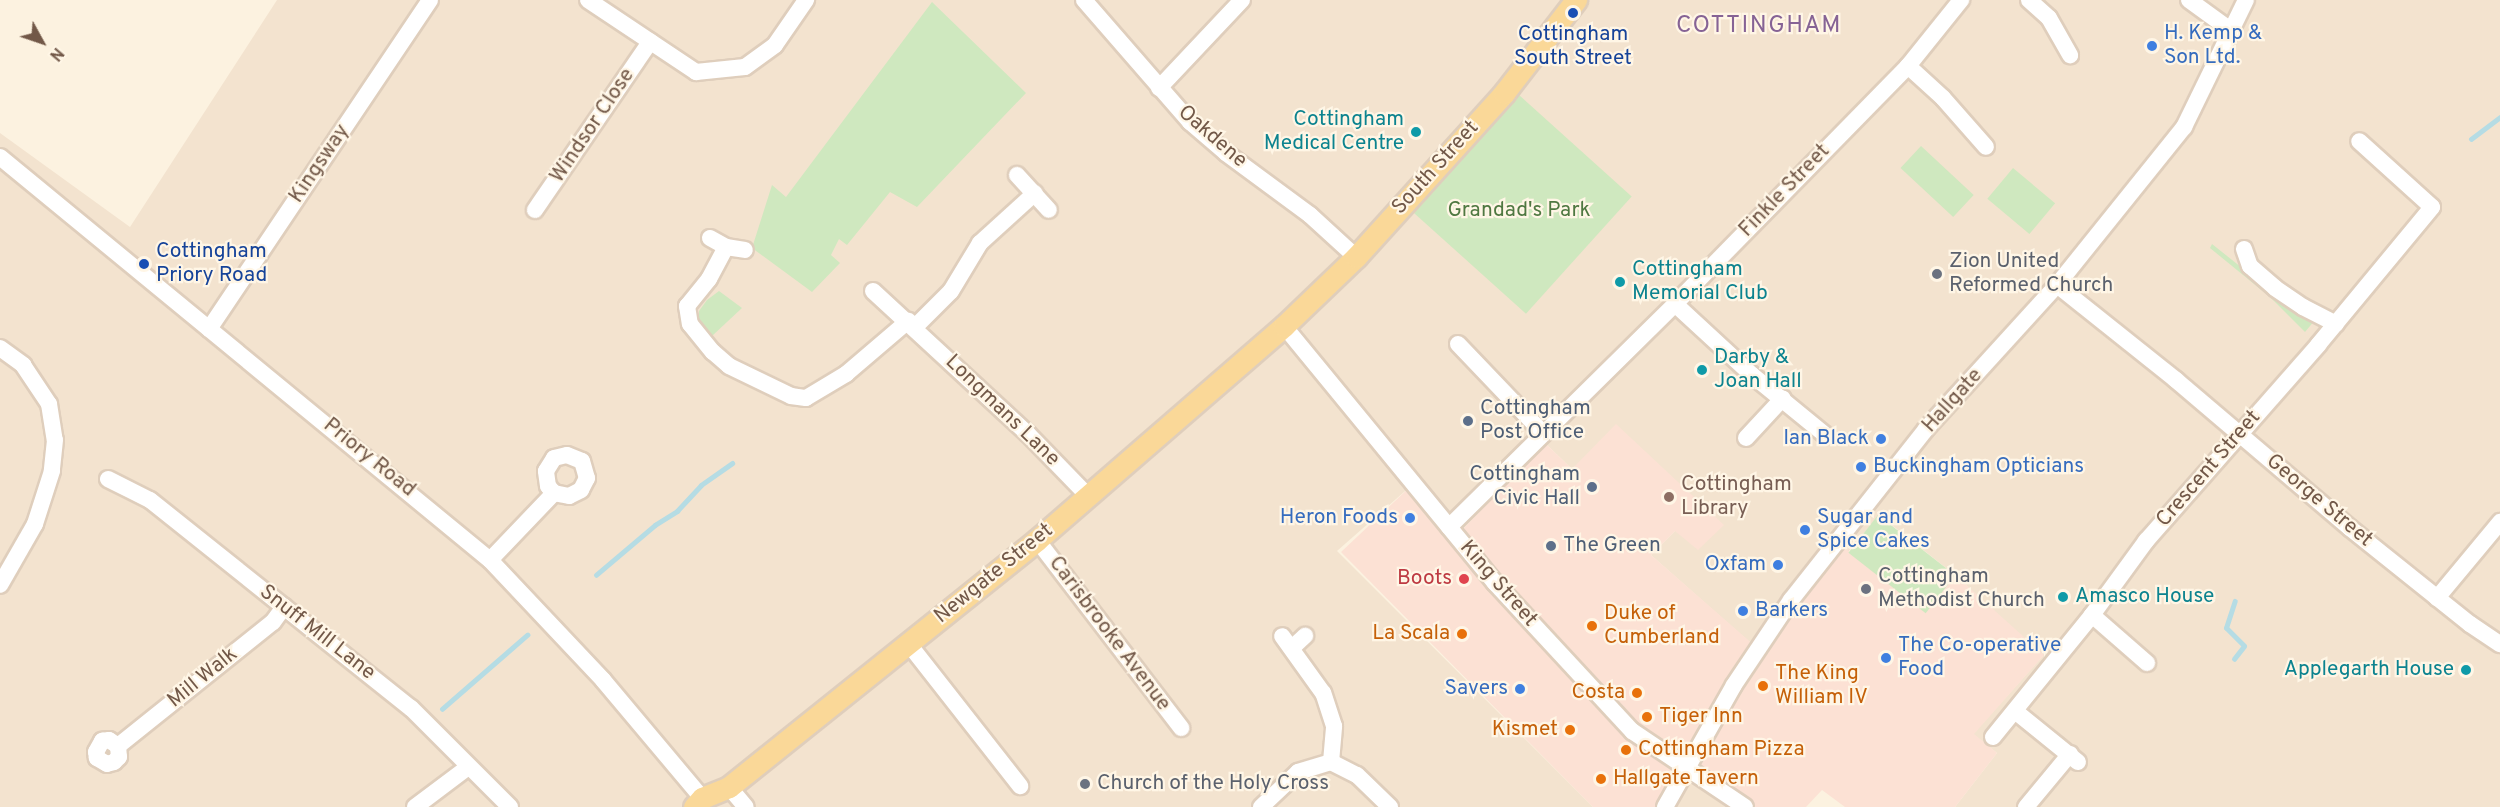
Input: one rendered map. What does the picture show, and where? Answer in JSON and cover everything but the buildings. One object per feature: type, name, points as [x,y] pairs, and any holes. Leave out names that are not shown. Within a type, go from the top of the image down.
[{"type":"main road","name":"South Street","points":[[1284,326],[1356,256],[1504,93],[1576,0]]},
{"type":"main road","name":"Newgate Street","points":[[698,802],[729,787],[1037,540],[1284,326]]},
{"type":"street","name":"Kingsway","points":[[209,329],[430,0]]},
{"type":"street","points":[[588,0],[696,72],[745,67],[775,45],[806,0]]},
{"type":"street","name":"Oakdene","points":[[1084,0],[1190,122],[1217,146],[1310,215],[1356,256]]},
{"type":"street","points":[[1159,88],[1242,0]]},
{"type":"street","name":"Finkle Street","points":[[1449,527],[1675,303],[1908,66],[1961,0]]},
{"type":"street","points":[[2029,0],[2049,18],[2070,55]]},
{"type":"street","points":[[2189,0],[2233,32]]},
{"type":"street","name":"Hallgate","points":[[1665,807],[1734,685],[1818,564],[1926,429],[2057,285],[2184,127],[2233,32],[2246,0]]},
{"type":"street","name":"Windsor Close","points":[[535,210],[650,42]]},
{"type":"street","points":[[1908,66],[1943,98],[1986,147]]},
{"type":"street","name":"Crescent Street","points":[[1993,737],[2092,615],[2146,541],[2336,324],[2432,207],[2358,142]]},
{"type":"street","name":"Priory Road","points":[[2,162],[490,560],[603,680],[698,802]]},
{"type":"street","points":[[1017,175],[1049,210]]},
{"type":"street","points":[[726,247],[709,279],[687,306],[690,324],[729,366],[791,396],[806,398],[846,374],[951,291],[980,243],[1035,193]]},
{"type":"street","points":[[710,238],[726,247],[745,250]]},
{"type":"street","points":[[2244,249],[2250,266],[2274,288],[2303,307],[2336,324]]},
{"type":"street","name":"George Street","points":[[2057,285],[2437,598],[2500,644]]},
{"type":"street","name":"Longmans Lane","points":[[873,291],[1028,434],[1088,496]]},
{"type":"street","points":[[1675,303],[1752,375],[1783,398],[1824,434]]},
{"type":"street","name":"King Street","points":[[1284,326],[1495,583],[1632,730],[1745,807]]},
{"type":"street","points":[[1458,344],[1543,433]]},
{"type":"street","points":[[0,348],[23,365],[49,404],[55,440],[52,471],[35,524],[0,585]]},
{"type":"street","points":[[1746,438],[1783,398]]},
{"type":"street","name":"Snuff Mill Lane","points":[[108,479],[150,500],[411,708],[510,807]]},
{"type":"street","points":[[490,560],[554,493]]},
{"type":"street","points":[[2437,598],[2500,522]]},
{"type":"street","name":"Carisbrooke Avenue","points":[[1037,540],[1181,728]]},
{"type":"street","name":"Mill Walk","points":[[118,746],[273,622],[284,607]]},
{"type":"street","points":[[2092,615],[2147,663]]},
{"type":"street","points":[[1305,636],[1287,642],[1323,693],[1334,726],[1331,762]]},
{"type":"street","points":[[908,643],[1020,786]]},
{"type":"street","points":[[2015,711],[2074,758],[2026,807]]},
{"type":"street","points":[[1261,807],[1298,772],[1331,762],[1357,775],[1390,807]]},
{"type":"street","points":[[415,807],[468,767]]},
{"type":"street","points":[[729,787],[746,807]]},
{"type":"shaded area","points":[[277,0],[2500,0],[2500,807],[1955,807],[1997,753],[1973,734],[2043,656],[1955,575],[1879,515],[1848,552],[1835,541],[1791,586],[1755,647],[1651,555],[1675,531],[1723,525],[1572,469],[1546,444],[1457,534],[1412,485],[1337,551],[1593,807],[0,807],[0,133],[130,227]]},
{"type":"shaded area","points":[[1616,424],[1724,525],[1698,550],[1675,531],[1651,555],[1755,646],[1791,586],[1835,541],[1925,609],[1955,575],[2044,655],[1974,734],[1997,753],[1955,807],[1845,807],[1822,790],[1806,807],[1752,807],[1683,760],[1655,807],[1593,807],[1341,552],[1412,485],[1458,534],[1546,444],[1572,469]]},
{"type":"shaded area","points":[[1683,760],[1752,807],[1655,807]]},
{"type":"green space","points":[[932,2],[1026,93],[917,207],[890,192],[847,245],[839,239],[831,255],[840,263],[812,292],[752,248],[772,185],[786,197]]},
{"type":"green space","name":"Grandad's Park","points":[[1518,94],[1632,196],[1526,314],[1412,211]]},
{"type":"green space","points":[[1921,146],[1974,195],[1953,217],[1901,168]]},
{"type":"green space","points":[[2013,168],[2055,203],[2029,234],[1987,199]]},
{"type":"green space","points":[[2212,244],[2271,291],[2315,320],[2305,332],[2270,297],[2210,248]]},
{"type":"green space","points":[[719,291],[742,308],[712,336],[699,319],[699,311],[707,300]]},
{"type":"green space","points":[[1878,515],[1955,575],[1926,613],[1848,553]]},
{"type":"waterway","points":[[2471,139],[2500,117]]},
{"type":"waterway","points":[[596,575],[655,525],[677,511],[701,485],[732,463]]},
{"type":"waterway","points":[[2234,659],[2244,646],[2226,628],[2235,601]]},
{"type":"waterway","points":[[442,709],[527,635]]},
{"type":"place","name":"Cottingham South Street","points":[[1573,13]]},
{"type":"place","name":"H. Kemp & Son Ltd.","points":[[2152,46]]},
{"type":"place","name":"Cottingham Medical Centre","points":[[1416,132]]},
{"type":"place","name":"Cottingham Priory Road","points":[[144,264]]},
{"type":"place","name":"Zion United Reformed Church","points":[[1937,274]]},
{"type":"place","name":"Cottingham Memorial Club","points":[[1620,282]]},
{"type":"place","name":"Darby & Joan Hall","points":[[1702,370]]},
{"type":"place","name":"Cottingham Post Office","points":[[1468,421]]},
{"type":"place","name":"Ian Black","points":[[1881,439]]},
{"type":"place","name":"Buckingham Opticians","points":[[1861,467]]},
{"type":"place","name":"Cottingham Civic Hall","points":[[1592,487]]},
{"type":"place","name":"Cottingham Library","points":[[1669,497]]},
{"type":"place","name":"Heron Foods","points":[[1410,518]]},
{"type":"place","name":"Sugar and Spice Cakes","points":[[1805,530]]},
{"type":"place","name":"The Green","points":[[1551,546]]},
{"type":"place","name":"Oxfam","points":[[1778,565]]},
{"type":"place","name":"Boots","points":[[1464,579]]},
{"type":"place","name":"Cottingham Methodist Church","points":[[1866,589]]},
{"type":"place","name":"Amasco House","points":[[2063,597]]},
{"type":"place","name":"Barkers","points":[[1743,611]]},
{"type":"place","name":"Duke of Cumberland","points":[[1592,626]]},
{"type":"place","name":"La Scala","points":[[1462,634]]},
{"type":"place","name":"The Co-operative Food","points":[[1886,658]]},
{"type":"place","name":"Applegarth House","points":[[2466,670]]},
{"type":"place","name":"The King William IV","points":[[1763,686]]},
{"type":"place","name":"Savers","points":[[1520,689]]},
{"type":"place","name":"Costa","points":[[1637,693]]},
{"type":"place","name":"Tiger Inn","points":[[1647,717]]},
{"type":"place","name":"Kismet","points":[[1570,730]]},
{"type":"place","name":"Cottingham Pizza","points":[[1626,750]]},
{"type":"place","name":"Hallgate Tavern","points":[[1601,779]]},
{"type":"place","name":"Church of the Holy Cross","points":[[1085,784]]},
{"type":"district","name":"COTTINGHAM","points":[[1759,27]]}]
